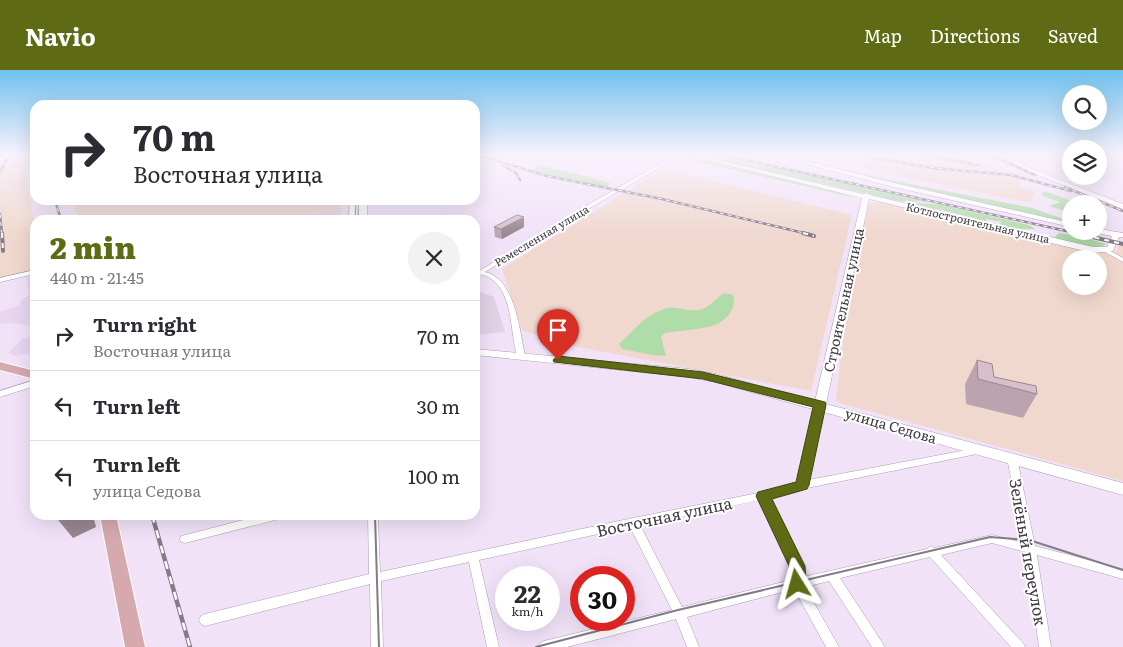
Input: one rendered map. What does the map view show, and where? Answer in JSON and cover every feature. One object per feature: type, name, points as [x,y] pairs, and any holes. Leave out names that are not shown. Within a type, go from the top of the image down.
[{"type":"main road","name":"Котлостроительная улица","points":[[808,182],[1089,249],[1106,250]]},
{"type":"main road","points":[[881,182],[1062,224]]},
{"type":"main road","points":[[1060,182],[1123,207]]},
{"type":"main road","name":"Строительная улица","points":[[820,405],[866,195]]},
{"type":"main road","points":[[1106,250],[1112,248],[1120,235],[1107,233]]},
{"type":"main road","name":"улица Седова","points":[[480,352],[689,373],[716,378],[981,450]]},
{"type":"main road","points":[[0,366],[30,374]]},
{"type":"main road","name":"Восточная улица","points":[[981,450],[1123,489]]},
{"type":"main road","points":[[109,520],[135,647]]},
{"type":"street","name":"Ремесленная улица","points":[[480,271],[632,182]]},
{"type":"street","points":[[1107,251],[1123,260]]},
{"type":"street","points":[[0,280],[30,273]]},
{"type":"street","points":[[480,273],[502,284],[509,299],[521,356]]},
{"type":"street","points":[[0,394],[30,385]]},
{"type":"street","points":[[802,485],[820,405]]},
{"type":"street","name":"Восточная улица","points":[[205,620],[374,578],[763,496],[802,485],[981,450]]},
{"type":"street","name":"Зелёный переулок","points":[[1012,458],[1030,549],[1045,647]]},
{"type":"street","points":[[763,496],[797,566],[797,584],[833,647]]},
{"type":"street","points":[[185,539],[259,520]]},
{"type":"street","points":[[373,520],[377,647]]},
{"type":"street","points":[[633,522],[679,612],[693,647]]},
{"type":"street","points":[[552,646],[679,612],[931,551],[992,539],[1123,574]]},
{"type":"street","points":[[931,551],[1019,647]]},
{"type":"street","points":[[474,558],[493,647]]},
{"type":"street","points":[[832,575],[879,647]]},
{"type":"shaded area","points":[[0,182],[27,182],[33,215],[30,215],[30,271],[0,278]]},
{"type":"shaded area","points":[[642,182],[716,182],[852,215],[811,391],[557,343],[522,330],[502,269]]},
{"type":"shaded area","points":[[928,182],[1020,182],[1018,187],[1035,191],[1031,203]]},
{"type":"shaded area","points":[[887,202],[1092,250],[1062,250],[1062,295],[1107,295],[1107,251],[1117,250],[1118,245],[1123,246],[1123,481],[836,402],[848,295],[869,204]]},
{"type":"shaded area","points":[[73,205],[341,205],[341,211],[309,213],[309,215],[78,215]]},
{"type":"shaded area","points":[[341,211],[341,215],[309,215],[309,213]]},
{"type":"shaded area","points":[[30,276],[30,328],[28,325],[0,324],[0,312],[20,305],[20,302],[29,295],[26,277]]},
{"type":"shaded area","points":[[480,292],[494,297],[505,332],[480,334]]},
{"type":"shaded area","points":[[30,337],[30,355],[16,356],[8,353],[22,339]]},
{"type":"green space","points":[[579,182],[606,182],[610,183],[607,187]]},
{"type":"green space","points":[[786,182],[803,182],[862,199]]},
{"type":"green space","points":[[815,182],[841,182],[931,202],[899,201]]},
{"type":"green space","points":[[891,182],[900,182],[1032,208],[1062,219],[1062,222]]},
{"type":"green space","points":[[1043,192],[1062,197],[1062,210],[1049,206],[1060,202],[1041,195]]},
{"type":"green space","points":[[913,204],[938,204],[1029,225],[1035,229],[1016,229],[998,225],[1002,222],[985,219],[987,221],[984,221]]},
{"type":"green space","points":[[1059,233],[1062,233],[1062,240],[1093,240],[1106,244],[1090,247],[1057,239],[1055,237]]},
{"type":"green space","points":[[724,293],[733,295],[734,299],[733,308],[728,316],[713,326],[665,333],[661,337],[666,356],[622,349],[619,344],[640,324],[657,312],[668,308],[703,309]]},
{"type":"building","points":[[517,215],[524,217],[501,229],[494,227]]},
{"type":"building","points":[[977,360],[992,364],[994,377],[1036,386],[1037,394],[978,379]]},
{"type":"tram line","points":[[355,215],[356,205]]},
{"type":"tram line","points":[[375,520],[379,647]]},
{"type":"tram line","points":[[536,647],[678,610],[990,537],[1029,540],[1123,570]]},
{"type":"railway","points":[[577,182],[662,199],[808,234]]},
{"type":"railway","points":[[845,182],[1062,230]]},
{"type":"railway","points":[[1037,182],[1071,191]]},
{"type":"railway","points":[[1065,187],[1123,211]]},
{"type":"railway","points":[[56,205],[60,215]]},
{"type":"railway","points":[[0,214],[2,234]]},
{"type":"railway","points":[[2,233],[3,251]]},
{"type":"railway","points":[[803,233],[814,236]]},
{"type":"railway","points":[[1106,240],[1123,244]]},
{"type":"railway","points":[[153,520],[190,647]]},
{"type":"route","points":[[558,360],[689,373],[716,378],[820,405],[802,485],[763,496],[797,566],[797,584]]}]
